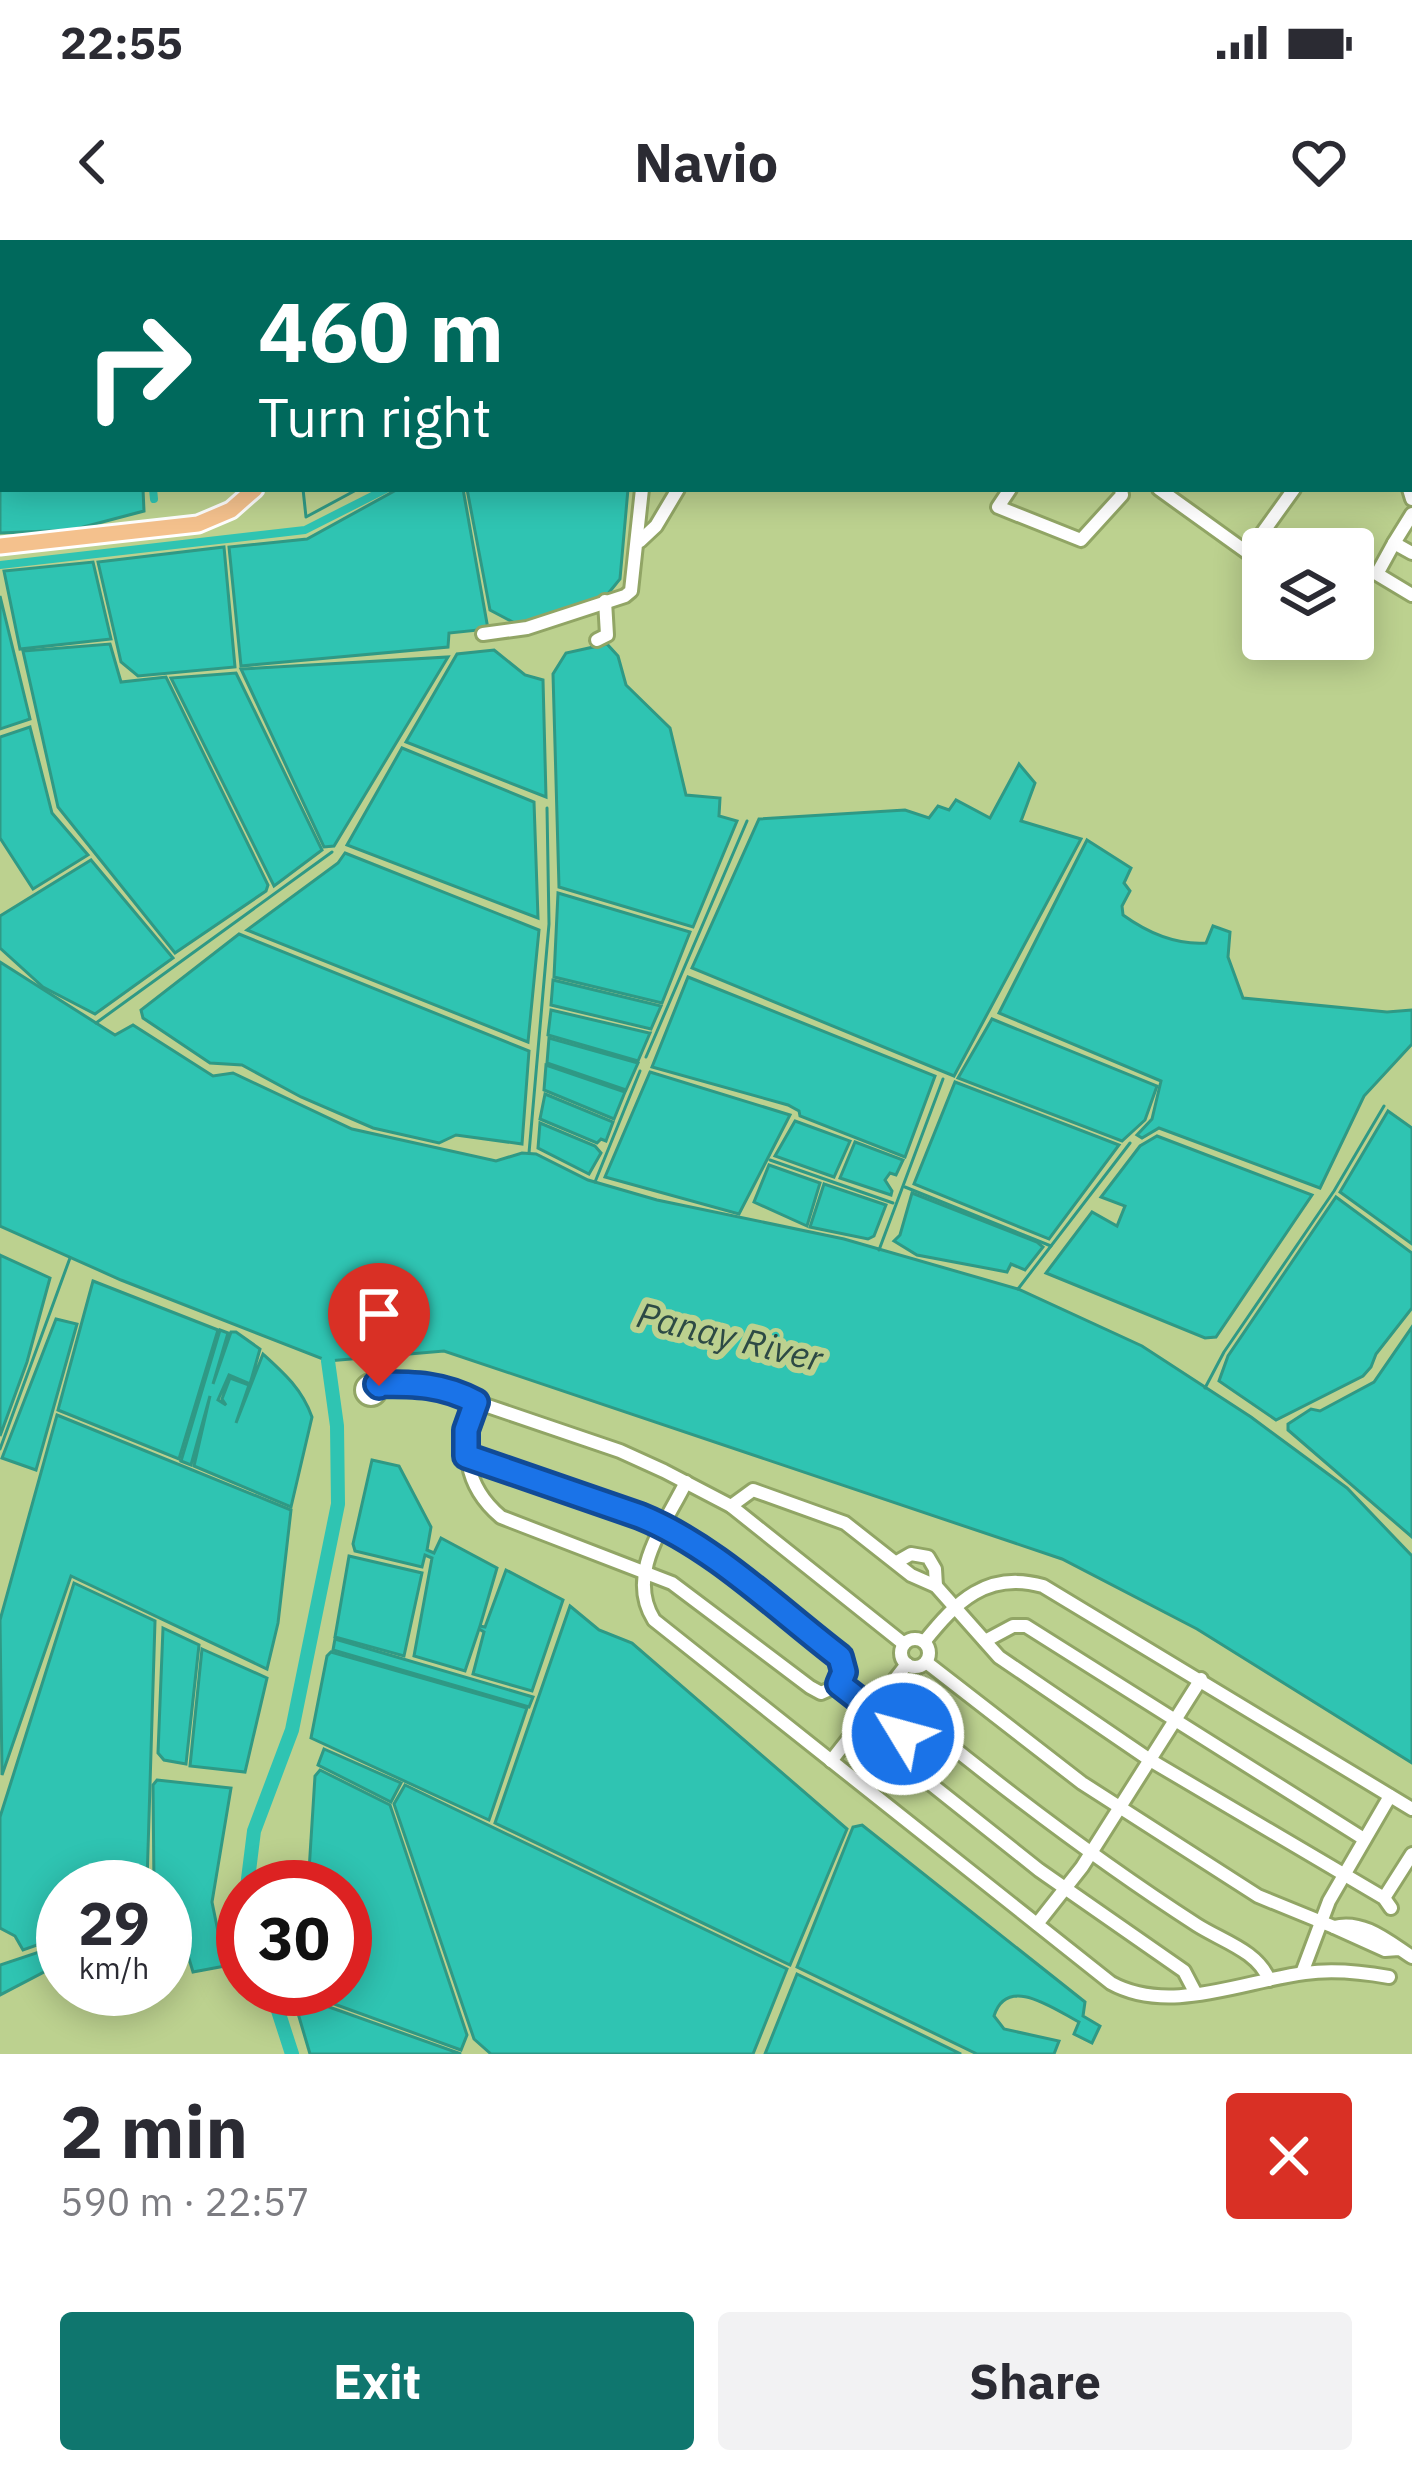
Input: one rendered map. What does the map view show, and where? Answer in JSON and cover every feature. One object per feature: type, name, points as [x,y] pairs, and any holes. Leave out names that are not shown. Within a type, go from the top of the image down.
[{"type":"main road","points":[[0,546],[198,524],[231,511],[252,492]]},
{"type":"street","points":[[483,634],[527,628],[631,591],[642,492]]},
{"type":"street","points":[[639,542],[656,526],[676,492]]},
{"type":"street","points":[[1008,492],[998,507],[1081,540],[1122,492]]},
{"type":"street","points":[[1163,492],[1248,553],[1292,492]]},
{"type":"street","points":[[1412,514],[1378,574],[1412,595]]},
{"type":"street","points":[[1394,543],[1412,553]]},
{"type":"street","points":[[597,640],[607,635],[605,602]]},
{"type":"street","points":[[377,1384],[436,1384],[620,1451],[686,1482],[731,1506],[904,1644]]},
{"type":"street","points":[[466,1456],[554,1483],[665,1526],[840,1657],[844,1672],[839,1684],[821,1693],[810,1688],[689,1594],[643,1570],[501,1516],[482,1496],[466,1456],[466,1430],[476,1402]]},
{"type":"street","points":[[686,1482],[643,1570],[643,1599],[662,1629],[1127,1992],[1153,1998],[1347,1970],[1389,1977]]},
{"type":"street","points":[[731,1506],[753,1490],[845,1523],[936,1586],[999,1658],[1150,1760],[1387,1903],[1412,1854]]},
{"type":"street","points":[[897,1562],[911,1554],[928,1557],[936,1586]]},
{"type":"street","points":[[925,1642],[953,1606],[977,1589],[1014,1581],[1042,1586],[1412,1809]]},
{"type":"street","points":[[985,1641],[1013,1626],[1026,1626],[1364,1839]]},
{"type":"street","points":[[911,1639],[925,1642],[930,1654],[926,1662],[919,1667],[907,1664],[902,1657],[904,1644],[911,1639]]},
{"type":"street","points":[[926,1662],[1044,1757],[1258,1896],[1327,1925],[1360,1928],[1406,1953]]},
{"type":"street","points":[[831,1761],[907,1664]]},
{"type":"street","points":[[1037,1924],[1092,1852],[1201,1679]]},
{"type":"street","points":[[839,1684],[903,1734]]},
{"type":"street","points":[[1195,1992],[1184,1971],[1066,1888],[902,1761],[898,1746],[903,1734],[913,1727],[929,1728],[1020,1802],[1198,1926],[1250,1955],[1269,1980]]},
{"type":"street","points":[[1302,1973],[1327,1925],[1342,1875],[1390,1796]]},
{"type":"water","points":[[0,492],[143,492],[144,511],[72,530],[0,533]]},
{"type":"water","points":[[393,492],[464,492],[488,629],[449,633],[448,647],[241,666],[229,547],[307,539]]},
{"type":"water","points":[[468,492],[628,492],[620,579],[607,595],[524,628],[490,610]]},
{"type":"water","points":[[224,547],[235,667],[138,676],[121,662],[98,562]]},
{"type":"water","points":[[93,562],[111,639],[20,649],[4,571]]},
{"type":"water","points":[[0,596],[30,719],[0,729]]},
{"type":"water","points":[[110,644],[121,682],[166,677],[268,885],[266,891],[175,953],[58,807],[23,651]]},
{"type":"water","points":[[607,644],[618,656],[626,685],[670,728],[686,795],[720,798],[719,816],[737,821],[693,927],[559,887],[553,674],[566,653]]},
{"type":"water","points":[[494,650],[525,675],[543,680],[546,797],[406,742],[457,654]]},
{"type":"water","points":[[448,657],[334,846],[324,847],[241,669]]},
{"type":"water","points":[[236,673],[322,850],[274,886],[171,678]]},
{"type":"water","points":[[30,727],[52,813],[88,855],[33,889],[0,838],[0,737]]},
{"type":"water","points":[[402,748],[534,802],[538,918],[347,845]]},
{"type":"water","points":[[1019,764],[1035,783],[1021,821],[1081,839],[954,1076],[692,968],[759,819],[905,810],[929,818],[938,806],[949,810],[956,800],[990,818]]},
{"type":"water","points":[[1087,840],[1131,868],[1124,883],[1130,891],[1122,906],[1123,915],[1132,921],[1183,942],[1206,943],[1213,926],[1230,932],[1228,957],[1243,998],[1387,1012],[1412,1010],[1412,1044],[1364,1096],[1320,1188],[1159,1128],[1142,1138],[1137,1135],[1152,1119],[1161,1081],[999,1013]]},
{"type":"water","points":[[345,853],[539,930],[528,1042],[247,930]]},
{"type":"water","points":[[91,860],[173,958],[95,1014],[43,987],[0,948],[0,916]]},
{"type":"water","points":[[558,893],[690,932],[662,1003],[554,977]]},
{"type":"water","points":[[239,934],[529,1051],[522,1144],[456,1135],[439,1143],[373,1128],[242,1065],[210,1063],[143,1018],[141,1010]]},
{"type":"water","name":"Panay River","points":[[0,962],[115,1035],[133,1025],[213,1076],[233,1073],[352,1129],[496,1161],[536,1154],[588,1180],[657,1200],[844,1239],[1018,1289],[1142,1346],[1251,1417],[1347,1488],[1412,1556],[1412,1763],[1197,1629],[1062,1559],[444,1351],[328,1361],[121,1280],[0,1226]]},
{"type":"water","points":[[688,977],[935,1076],[905,1157],[800,1116],[788,1105],[652,1067]]},
{"type":"water","points":[[553,980],[661,1006],[651,1029],[551,1005]]},
{"type":"water","points":[[551,1010],[650,1033],[638,1061],[548,1035]]},
{"type":"water","points":[[992,1019],[1157,1086],[1145,1120],[1122,1141],[958,1078]]},
{"type":"water","points":[[549,1038],[638,1063],[626,1090],[547,1063]]},
{"type":"water","points":[[546,1065],[625,1092],[614,1119],[544,1090]]},
{"type":"water","points":[[650,1072],[790,1115],[739,1214],[605,1177]]},
{"type":"water","points":[[955,1082],[1119,1145],[1049,1239],[914,1184]]},
{"type":"water","points":[[545,1094],[613,1122],[606,1141],[597,1143],[540,1119]]},
{"type":"water","points":[[1388,1111],[1412,1128],[1412,1244],[1340,1192]]},
{"type":"water","points":[[795,1121],[850,1141],[834,1177],[775,1156]]},
{"type":"water","points":[[540,1123],[595,1146],[601,1153],[589,1174],[538,1148]]},
{"type":"water","points":[[1157,1136],[1312,1195],[1216,1337],[1205,1338],[1046,1273],[1092,1212],[1117,1226],[1125,1206],[1101,1197],[1140,1146]]},
{"type":"water","points":[[855,1142],[903,1160],[896,1175],[890,1173],[885,1180],[891,1195],[840,1178]]},
{"type":"water","points":[[769,1165],[820,1183],[807,1226],[754,1202]]},
{"type":"water","points":[[824,1184],[886,1205],[874,1236],[868,1239],[810,1227]]},
{"type":"water","points":[[912,1193],[1043,1247],[1025,1270],[1011,1264],[1007,1272],[917,1255],[894,1241]]},
{"type":"water","points":[[1336,1197],[1412,1253],[1412,1308],[1363,1376],[1276,1420],[1219,1381],[1228,1356]]},
{"type":"water","points":[[0,1255],[50,1278],[0,1436]]},
{"type":"water","points":[[93,1281],[218,1330],[179,1459],[58,1410]]},
{"type":"water","points":[[56,1319],[77,1324],[36,1470],[2,1458]]},
{"type":"water","points":[[1412,1327],[1412,1537],[1288,1430],[1288,1424],[1374,1382]]},
{"type":"water","points":[[220,1330],[228,1333],[213,1384],[231,1332],[260,1349],[250,1384],[229,1375],[218,1400],[226,1405],[222,1399],[230,1378],[249,1385],[236,1423],[263,1354],[308,1407],[312,1417],[291,1507],[194,1466],[210,1396],[191,1465],[181,1461]]},
{"type":"water","points":[[57,1415],[291,1510],[278,1623],[267,1669],[71,1576],[2,1775],[0,1620]]},
{"type":"water","points":[[372,1460],[399,1466],[431,1527],[427,1550],[434,1553],[441,1538],[497,1568],[480,1626],[485,1627],[506,1570],[563,1600],[532,1691],[473,1674],[484,1632],[479,1629],[465,1671],[414,1656],[432,1558],[425,1555],[422,1567],[355,1551]]},
{"type":"water","points":[[349,1556],[422,1573],[404,1656],[335,1637]]},
{"type":"water","points":[[74,1583],[155,1621],[148,1860],[36,1860],[36,1945],[23,1950],[15,1936],[0,1928],[0,1817]]},
{"type":"water","points":[[570,1606],[599,1630],[632,1643],[847,1829],[790,1965],[495,1823]]},
{"type":"water","points":[[163,1628],[199,1645],[186,1764],[164,1760],[158,1753]]},
{"type":"water","points":[[335,1639],[533,1697],[529,1707],[333,1650]]},
{"type":"water","points":[[202,1649],[267,1678],[245,1772],[190,1766]]},
{"type":"water","points":[[331,1652],[527,1708],[489,1820],[311,1738]]},
{"type":"water","points":[[324,1749],[401,1783],[391,1802],[318,1765]]},
{"type":"water","points":[[320,1770],[390,1805],[467,2035],[461,2050],[367,2016],[372,2016],[372,1860],[310,1860],[315,1776]]},
{"type":"water","points":[[157,1780],[231,1788],[212,1902],[216,1968],[192,1969],[192,1860],[154,1860],[153,1785]]},
{"type":"water","points":[[405,1785],[787,1969],[753,2054],[491,2054],[474,2039],[394,1804]]},
{"type":"water","points":[[862,1825],[1085,2002],[1083,2016],[1100,2026],[1092,2043],[1074,2034],[1079,2022],[1045,2003],[1009,1997],[994,2016],[1004,2029],[1059,2041],[1054,2054],[977,2054],[797,1967],[853,1827]]},
{"type":"water","points":[[36,1953],[36,1976],[0,1995],[0,1965]]},
{"type":"water","points":[[797,1974],[961,2054],[765,2054]]},
{"type":"water","points":[[299,2016],[354,2016],[461,2054],[310,2054]]},
{"type":"waterway","points":[[153,492],[154,499]]},
{"type":"waterway","points":[[303,492],[306,517],[352,492]]},
{"type":"waterway","points":[[0,565],[305,530],[380,492]]},
{"type":"waterway","points":[[529,1153],[549,924],[547,808]]},
{"type":"waterway","points":[[646,1057],[747,821]]},
{"type":"waterway","points":[[96,1023],[332,852]]},
{"type":"waterway","points":[[595,1182],[640,1071]]},
{"type":"waterway","points":[[879,1250],[943,1079]]},
{"type":"waterway","points":[[1205,1388],[1384,1106]]},
{"type":"waterway","points":[[1018,1289],[1130,1143]]},
{"type":"waterway","points":[[770,1160],[893,1203]]},
{"type":"waterway","points":[[905,1187],[1051,1246]]},
{"type":"waterway","points":[[0,1449],[70,1258]]},
{"type":"waterway","points":[[250,1860],[254,1831],[292,1730],[338,1504],[337,1426],[328,1361]]},
{"type":"waterway","points":[[280,2016],[292,2054]]},
{"type":"route","points":[[379,1386],[436,1384],[476,1402],[466,1430],[466,1456],[640,1516],[700,1549],[840,1657],[844,1672],[839,1684],[903,1734]]}]
